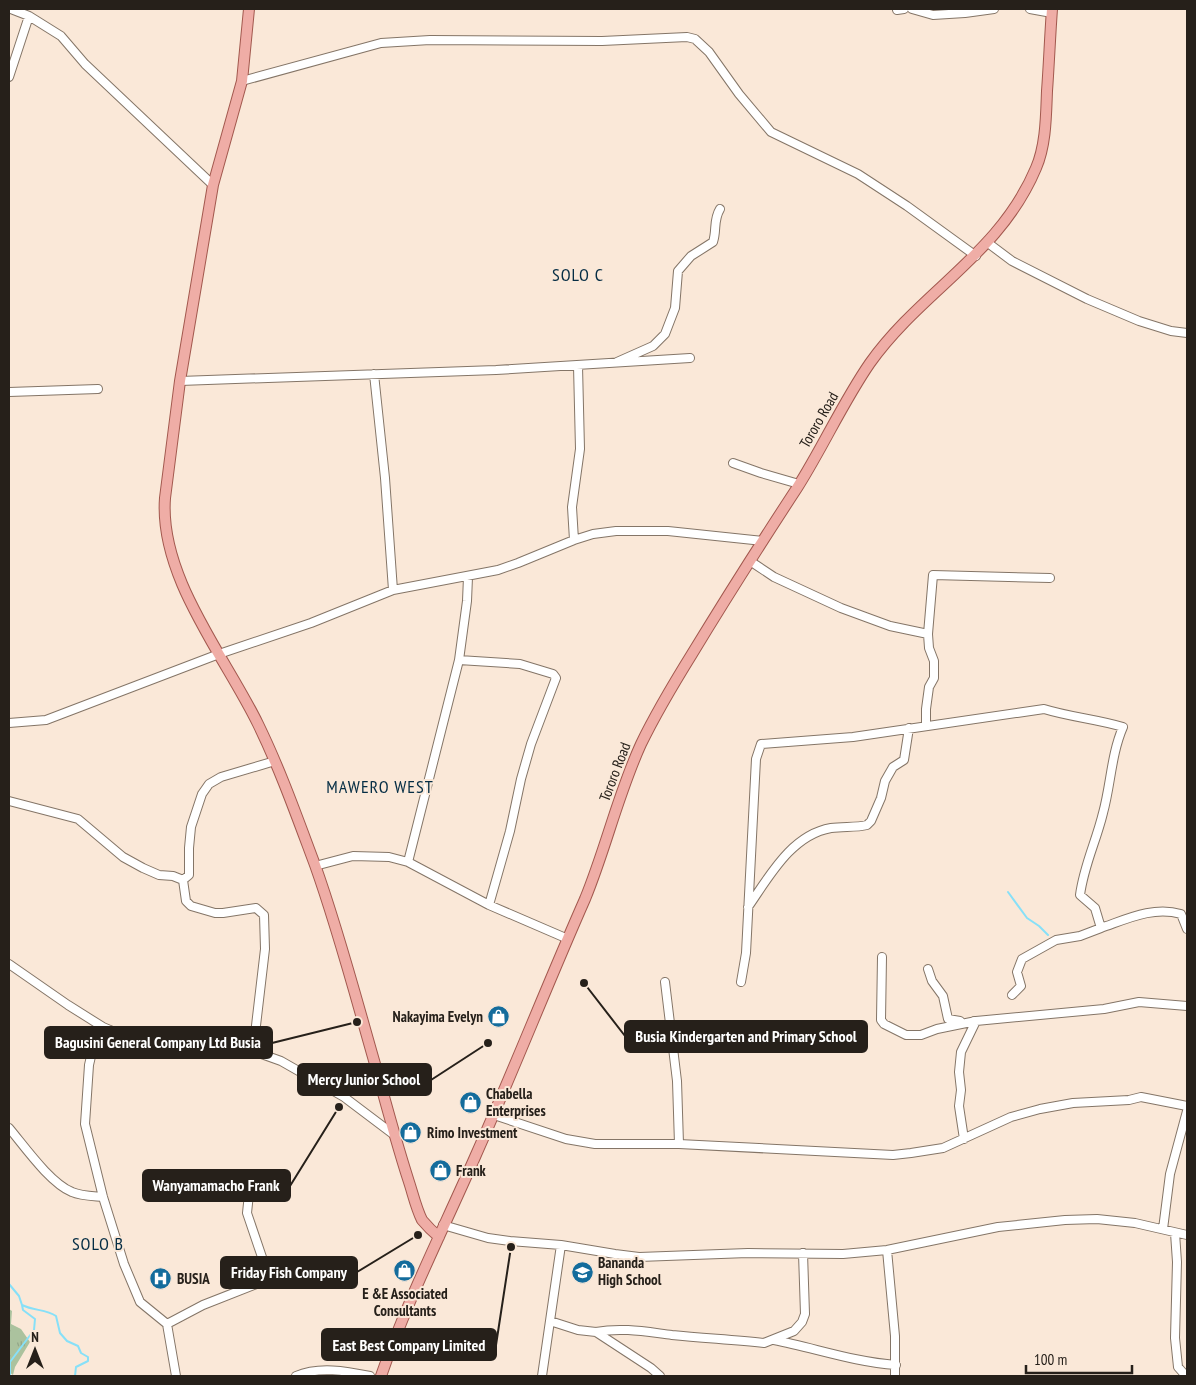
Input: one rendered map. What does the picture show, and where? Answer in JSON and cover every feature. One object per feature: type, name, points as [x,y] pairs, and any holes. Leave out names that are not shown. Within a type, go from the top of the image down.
[{"type":"main road","points":[[249,9],[242,81],[213,185],[180,381],[165,498],[166,533],[181,579],[219,654],[252,711],[275,761],[315,866],[340,943],[393,1134],[420,1214],[427,1226],[439,1237]]},
{"type":"main road","name":"Tororo Road","points":[[381,1376],[393,1340],[494,1115],[592,882],[623,788],[644,738],[676,681],[799,484],[863,373],[877,353],[925,300],[976,256],[988,243],[1016,207],[1037,166],[1043,142],[1052,11]]},
{"type":"street","points":[[11,9],[29,16],[61,36],[84,64],[213,185]]},
{"type":"street","points":[[912,9],[933,15],[994,9]]},
{"type":"street","points":[[1030,9],[1052,11]]},
{"type":"street","points":[[9,77],[29,16]]},
{"type":"street","points":[[242,81],[381,43],[430,40],[602,41],[687,37],[695,39],[709,52],[739,94],[771,132],[858,174],[907,206],[976,256]]},
{"type":"street","points":[[613,364],[653,346],[665,334],[675,308],[678,271],[691,256],[713,242],[716,233],[715,220],[720,209]]},
{"type":"street","points":[[988,243],[1012,261],[1087,299],[1171,331],[1187,333]]},
{"type":"street","points":[[180,381],[496,370],[690,358]]},
{"type":"street","points":[[574,540],[572,507],[580,449],[578,366]]},
{"type":"street","points":[[374,374],[393,590]]},
{"type":"street","points":[[9,392],[98,389]]},
{"type":"street","points":[[734,463],[799,484]]},
{"type":"street","points":[[9,724],[46,720],[219,654],[297,628],[393,590],[468,577],[518,563],[574,540],[609,531],[687,532],[763,540]]},
{"type":"street","points":[[750,561],[774,577],[841,608],[890,626],[928,634]]},
{"type":"street","points":[[926,726],[929,687],[934,678],[934,661],[929,648],[928,634],[933,575],[1050,578]]},
{"type":"street","points":[[408,862],[460,660],[468,577]]},
{"type":"street","points":[[460,660],[520,664],[553,674],[556,678],[531,744],[521,779],[510,831],[489,905]]},
{"type":"street","points":[[741,982],[746,953],[756,759],[761,744],[853,737],[1044,709],[1123,727],[1116,744],[1104,813],[1094,846],[1082,875],[1080,895],[1095,908],[1101,928]]},
{"type":"street","points":[[748,907],[785,855],[798,844],[829,828],[866,825],[871,821],[881,798],[885,781],[893,767],[904,760],[909,728]]},
{"type":"street","points":[[183,880],[189,875],[191,826],[202,794],[209,784],[221,777],[275,761]]},
{"type":"street","points":[[9,801],[78,819],[124,857],[159,875],[173,876],[183,880]]},
{"type":"street","points":[[315,866],[353,856],[389,857],[408,862],[489,905],[568,939]]},
{"type":"street","points":[[183,880],[186,901],[191,906],[223,913],[256,908],[264,914],[265,949],[253,1051]]},
{"type":"street","points":[[1012,995],[1021,986],[1016,972],[1022,959],[1056,940],[1080,936],[1147,912],[1181,914],[1187,929]]},
{"type":"street","points":[[882,957],[880,1011],[881,1020],[884,1024],[906,1035],[921,1035],[937,1029],[976,1021]]},
{"type":"street","points":[[9,964],[50,994],[103,1027],[122,1034],[152,1042],[253,1051],[282,1061],[344,1097],[393,1134]]},
{"type":"street","points":[[928,969],[932,981],[943,996],[948,1019],[953,1021],[976,1021],[1104,1009],[1139,1002],[1187,1006]]},
{"type":"street","points":[[665,982],[677,1081],[679,1144]]},
{"type":"street","points":[[964,1139],[959,1106],[961,1090],[959,1072],[960,1052],[976,1021]]},
{"type":"street","points":[[103,1027],[92,1052],[89,1065],[84,1124],[103,1197],[124,1264],[140,1302],[167,1324],[176,1376]]},
{"type":"street","points":[[494,1115],[537,1130],[584,1143],[679,1144],[911,1154],[943,1148],[1011,1117],[1073,1103],[1129,1100],[1141,1097],[1187,1106]]},
{"type":"street","points":[[1163,1229],[1170,1174],[1187,1111]]},
{"type":"street","points":[[9,1128],[52,1178],[67,1190],[81,1195],[103,1197]]},
{"type":"street","points":[[167,1324],[203,1305],[259,1283],[265,1278],[264,1263],[247,1213],[249,1194]]},
{"type":"street","points":[[444,1225],[488,1238],[562,1245],[639,1257],[803,1253],[843,1254],[887,1250],[998,1227],[1064,1220],[1097,1219],[1163,1229],[1187,1235]]},
{"type":"street","points":[[1175,1232],[1177,1262],[1175,1338],[1178,1366],[1186,1376]]},
{"type":"street","points":[[542,1376],[562,1245]]},
{"type":"street","points":[[887,1250],[894,1316],[895,1376]]},
{"type":"street","points":[[550,1322],[578,1330],[596,1332],[609,1329],[626,1329],[756,1342],[774,1340],[794,1331],[804,1318],[803,1253]]},
{"type":"street","points":[[596,1332],[660,1376]]},
{"type":"street","points":[[774,1340],[808,1346],[846,1358],[878,1364],[896,1364]]},
{"type":"street","points":[[296,1376],[315,1371],[337,1371],[370,1376]]},
{"type":"green space","points":[[9,1309],[12,1311],[11,1324],[21,1329],[30,1342],[15,1367],[13,1375],[9,1372]]},
{"type":"waterway","points":[[1008,892],[1027,918],[1048,935]]},
{"type":"waterway","points":[[9,1284],[19,1296],[22,1305],[56,1316],[60,1333],[67,1341],[78,1346],[81,1353],[88,1357],[88,1361],[76,1367],[75,1376]]},
{"type":"waterway","points":[[10,1376],[10,1362],[34,1330],[35,1319],[23,1310],[22,1305]]},
{"type":"place","name":"Busia Kindergarten and Primary School","points":[[584,983]]},
{"type":"place","name":"Nakayima Evelyn","points":[[499,1017]]},
{"type":"place","name":"Bagusini General Company Ltd Busia","points":[[357,1022]]},
{"type":"place","name":"Mercy Junior School","points":[[488,1043]]},
{"type":"place","name":"Chabella Enterprises","points":[[470,1103]]},
{"type":"place","name":"Wanyamamacho Frank","points":[[339,1107]]},
{"type":"place","name":"Rimo Investment","points":[[411,1133]]},
{"type":"place","name":"Frank","points":[[440,1171]]},
{"type":"place","name":"Friday Fish Company","points":[[418,1235]]},
{"type":"place","name":"East Best Company Limited","points":[[511,1247]]},
{"type":"place","name":"E &E Associated Consultants","points":[[405,1271]]},
{"type":"place","name":"Bananda High School","points":[[582,1272]]},
{"type":"place","name":"BUSIA","points":[[161,1279]]},
{"type":"district","name":"SOLO C","points":[[578,275]]},
{"type":"district","name":"MAWERO WEST","points":[[380,787]]},
{"type":"district","name":"SOLO B","points":[[98,1244]]}]
